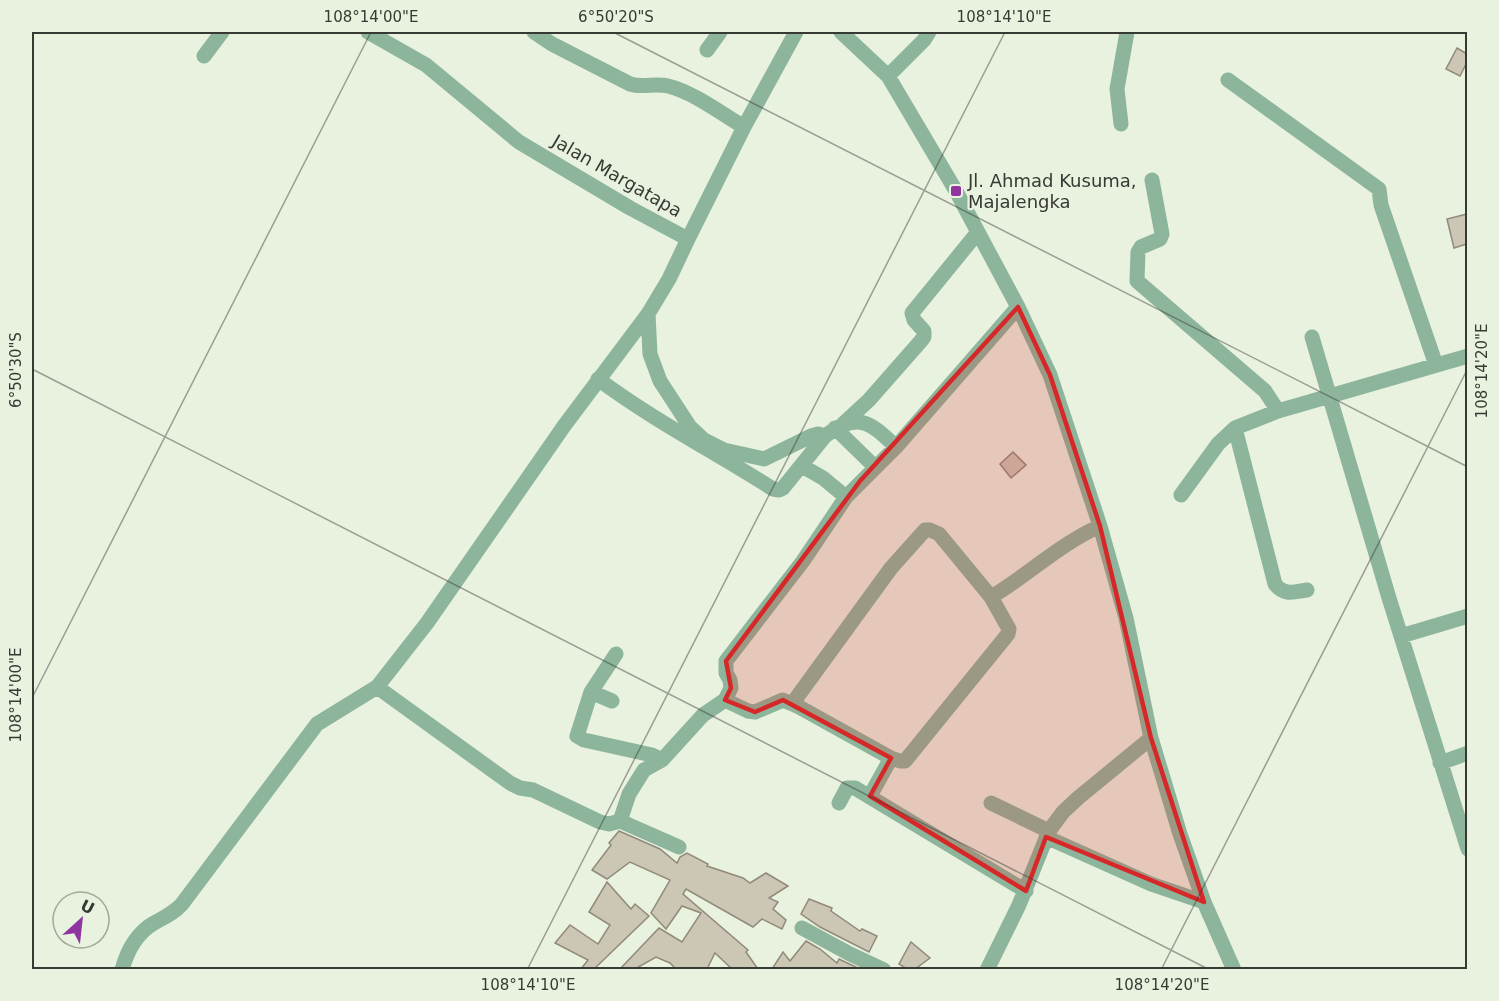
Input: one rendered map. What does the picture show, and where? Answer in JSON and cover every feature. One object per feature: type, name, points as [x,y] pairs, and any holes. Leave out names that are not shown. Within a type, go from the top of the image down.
[{"type":"street","points":[[204,56],[222,32]]},
{"type":"street","name":"Jalan Margatapa","points":[[368,32],[426,64],[519,142],[630,208],[688,239],[796,32]]},
{"type":"street","points":[[534,32],[552,44],[630,84],[640,87],[659,84],[670,86],[702,102],[744,128]]},
{"type":"street","points":[[707,50],[720,32]]},
{"type":"street","points":[[842,32],[888,76],[956,191],[1018,307],[1050,375],[1100,526],[1126,618],[1151,738],[1180,834],[1204,902],[1234,969]]},
{"type":"street","points":[[888,76],[929,32]]},
{"type":"street","points":[[1121,124],[1117,89],[1127,32]]},
{"type":"street","points":[[1228,80],[1379,189],[1381,205],[1436,365]]},
{"type":"street","points":[[1152,180],[1162,234],[1160,239],[1141,247],[1138,252],[1137,281],[1265,392],[1278,411]]},
{"type":"street","points":[[598,379],[665,425],[773,489],[779,490],[835,429],[869,400],[924,337],[924,331],[914,320],[912,313],[978,232]]},
{"type":"street","points":[[122,969],[125,956],[133,943],[153,924],[173,914],[183,904],[317,724],[377,687],[427,623],[598,379],[648,314],[669,279],[688,239]]},
{"type":"street","points":[[620,821],[629,794],[644,770],[662,760],[703,715],[725,700],[731,687],[726,673],[726,661],[803,561],[846,497],[896,447],[1018,307]]},
{"type":"street","points":[[648,314],[650,354],[660,381],[690,427],[704,440],[724,450],[764,459]]},
{"type":"street","points":[[1312,337],[1467,849]]},
{"type":"street","points":[[1181,495],[1218,444],[1234,428],[1278,411],[1467,356]]},
{"type":"street","points":[[752,475],[764,459],[811,436],[863,422],[874,426],[896,447]]},
{"type":"street","points":[[1234,428],[1275,584],[1281,591],[1287,593],[1308,590]]},
{"type":"street","points":[[835,429],[875,466]]},
{"type":"street","points":[[801,466],[823,478],[846,497]]},
{"type":"street","points":[[991,597],[1052,554],[1100,526]]},
{"type":"street","points":[[725,700],[755,712],[783,700],[900,761],[908,758],[1008,634],[1009,629],[991,597],[939,534],[925,530],[891,568],[792,704]]},
{"type":"street","points":[[1401,636],[1467,616]]},
{"type":"street","points":[[616,654],[591,692],[577,734],[578,738],[652,755],[662,760]]},
{"type":"street","points":[[377,687],[510,783],[533,790],[600,822],[609,824],[620,821],[680,847]]},
{"type":"street","points":[[591,692],[612,701]]},
{"type":"street","points":[[987,969],[1026,891],[1047,834],[1063,812],[1078,798],[1151,738]]},
{"type":"street","points":[[1440,763],[1467,753]]},
{"type":"street","points":[[870,796],[891,758]]},
{"type":"street","points":[[839,803],[847,788],[851,787],[870,796],[1026,891]]},
{"type":"street","points":[[991,803],[1047,834],[1151,884],[1204,902]]},
{"type":"street","points":[[802,928],[884,969]]},
{"type":"highlighted area","points":[[1018,307],[1050,375],[1100,526],[1151,738],[1204,902],[1046,837],[1026,891],[870,796],[891,758],[783,700],[755,712],[725,700],[731,688],[726,661],[860,481]]},
{"type":"building","points":[[1457,48],[1467,54],[1467,62],[1460,76],[1446,69]]},
{"type":"building","points":[[1467,214],[1467,244],[1454,248],[1447,219]]},
{"type":"building","points":[[1013,452],[1026,465],[1011,478],[1000,464]]},
{"type":"building","points":[[619,831],[660,849],[677,863],[680,857],[687,853],[708,864],[707,866],[743,878],[750,883],[766,873],[788,886],[769,898],[778,902],[773,909],[786,920],[782,929],[762,919],[753,927],[686,889],[683,894],[748,950],[746,952],[758,969],[732,969],[715,953],[707,969],[676,969],[670,963],[656,957],[635,969],[620,969],[659,928],[682,942],[701,913],[682,906],[666,929],[651,913],[670,880],[630,862],[607,879],[592,870]]},
{"type":"building","points":[[607,882],[631,909],[635,904],[649,916],[594,969],[581,969],[588,960],[555,943],[570,925],[598,944],[610,925],[589,912]]},
{"type":"building","points":[[809,899],[832,908],[831,911],[860,931],[862,929],[877,936],[869,952],[820,927],[801,914]]},
{"type":"building","points":[[806,941],[837,963],[839,959],[860,969],[772,969],[783,952],[790,961]]},
{"type":"building","points":[[911,942],[930,958],[915,969],[907,969],[899,964]]},
{"type":"place","name":"Jl. Ahmad Kusuma, Majalengka","points":[[956,191]]}]
